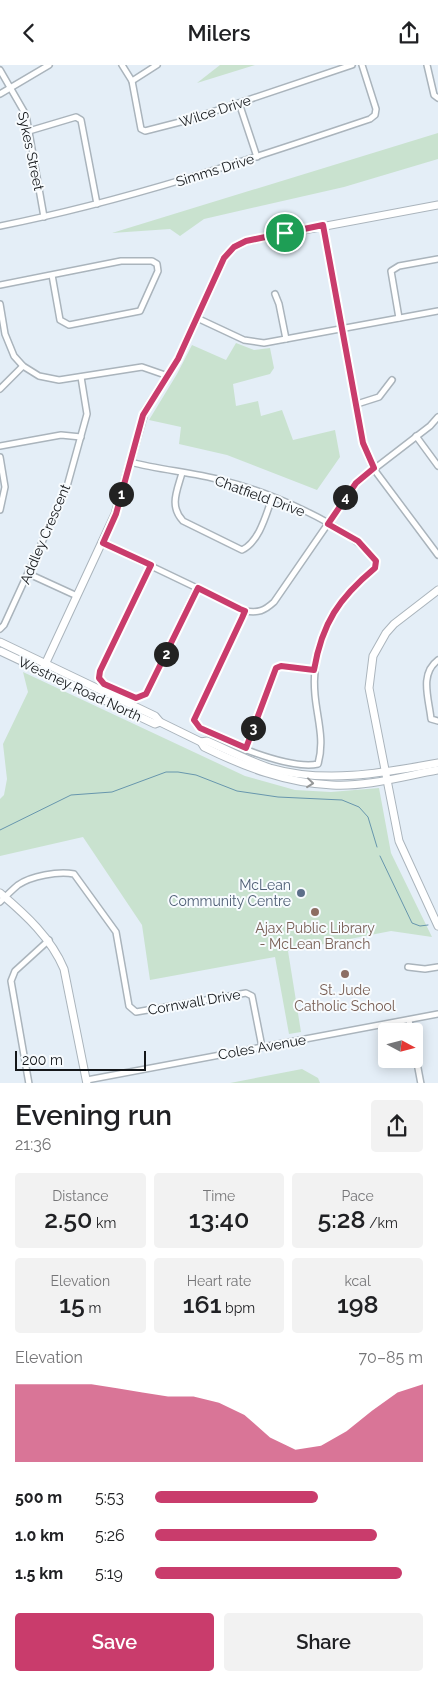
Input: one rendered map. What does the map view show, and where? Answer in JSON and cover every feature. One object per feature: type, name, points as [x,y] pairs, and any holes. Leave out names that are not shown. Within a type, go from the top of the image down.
[{"type":"street","points":[[0,94],[49,65]]},
{"type":"street","name":"Wilce Drive","points":[[122,65],[132,81],[141,129],[145,131],[239,103],[352,65]]},
{"type":"street","points":[[132,81],[157,65]]},
{"type":"street","name":"Simms Drive","points":[[0,226],[97,204],[192,178],[370,119],[375,115],[376,109],[362,65]]},
{"type":"street","points":[[427,65],[434,95],[438,99]]},
{"type":"street","name":"Sykes Street","points":[[0,70],[26,115],[44,217]]},
{"type":"street","points":[[239,103],[257,157]]},
{"type":"street","points":[[29,131],[76,117],[81,120],[97,204]]},
{"type":"street","points":[[43,667],[116,514],[145,411],[168,376],[224,258],[234,247],[246,241],[323,225],[438,205]]},
{"type":"street","points":[[323,225],[363,443],[374,468],[438,555]]},
{"type":"street","points":[[399,318],[391,271],[400,266],[438,259]]},
{"type":"street","points":[[0,285],[121,261],[152,261],[157,264],[158,271],[140,311],[69,325],[60,320],[52,275]]},
{"type":"street","points":[[274,294],[279,304],[286,339]]},
{"type":"street","points":[[0,304],[9,346],[23,366],[47,379],[59,380],[142,367],[168,376]]},
{"type":"street","points":[[197,318],[251,343],[264,343],[438,311]]},
{"type":"street","points":[[0,389],[23,366]]},
{"type":"street","name":"Addley Crescent","points":[[0,629],[4,625],[29,573],[66,490],[87,409],[81,377]]},
{"type":"street","points":[[357,404],[379,397],[392,380]]},
{"type":"street","points":[[103,543],[245,611],[258,613],[266,610],[274,602],[356,483],[438,417]]},
{"type":"street","points":[[0,446],[61,435],[80,437]]},
{"type":"street","points":[[416,436],[438,466]]},
{"type":"street","points":[[0,457],[6,487],[0,510]]},
{"type":"street","name":"Chatfield Drive","points":[[130,462],[221,480],[304,510],[358,541],[376,561],[375,568],[356,584],[334,611],[320,643],[314,670],[314,695],[321,735],[318,764],[281,762],[200,728],[194,720],[245,611]]},
{"type":"street","points":[[182,473],[174,507],[177,515],[183,521],[242,550],[248,547],[263,523],[272,498]]},
{"type":"street","points":[[151,565],[100,671],[99,678],[104,684],[136,698],[146,694],[198,588]]},
{"type":"street","points":[[29,573],[77,597]]},
{"type":"street","points":[[438,591],[394,624],[383,638],[373,656],[369,688],[399,841],[438,926]]},
{"type":"street","name":"Westney Road North","points":[[0,642],[43,667]]},
{"type":"street","name":"Westney Road North","points":[[0,651],[43,667],[155,716],[160,722],[201,742],[204,747],[238,763],[294,781],[332,785],[438,770]]},
{"type":"street","points":[[438,660],[428,671],[426,681],[431,719],[438,721]]},
{"type":"street","points":[[246,748],[276,668],[281,666],[314,670]]},
{"type":"street","name":"Westney Road North","points":[[385,776],[438,763]]},
{"type":"street","name":"Cornwall Drive","points":[[2,897],[20,884],[32,879],[63,873],[74,875],[116,932],[129,1006],[132,1010],[136,1012],[246,993],[252,996],[262,1047]]},
{"type":"street","points":[[2,897],[49,940],[64,969],[87,1082]]},
{"type":"street","points":[[29,1083],[12,981],[15,971],[49,940]]},
{"type":"street","points":[[408,967],[425,969],[438,967]]},
{"type":"street","name":"Coles Avenue","points":[[87,1082],[438,1014]]},
{"type":"street","points":[[418,1068],[421,1083]]},
{"type":"green space","points":[[220,65],[255,65],[197,83]]},
{"type":"green space","points":[[438,133],[438,159],[344,187],[204,219],[180,236],[170,229],[112,233]]},
{"type":"green space","points":[[236,343],[254,350],[270,348],[274,368],[270,374],[233,384],[236,406],[258,401],[261,416],[282,410],[293,440],[335,430],[340,457],[317,490],[227,455],[179,444],[181,427],[149,420],[192,345],[226,360]]},
{"type":"green space","points":[[23,672],[245,776],[295,790],[331,792],[379,788],[391,853],[432,937],[391,931],[288,951],[301,1032],[289,1034],[275,957],[150,980],[142,925],[83,837],[0,856],[0,799],[4,795],[7,779],[3,744],[28,692]]},
{"type":"green space","points":[[302,1069],[318,1078],[320,1083],[230,1083]]},
{"type":"waterway","points":[[0,830],[71,795],[112,792],[166,772],[178,772],[196,775],[237,791],[278,797],[342,800],[359,807],[368,817],[377,847]]},
{"type":"waterway","points":[[380,856],[412,923],[420,926],[428,925]]},
{"type":"place","name":"McLean Community Centre","points":[[301,893]]},
{"type":"place","name":"Ajax Public Library - McLean Branch","points":[[315,912]]},
{"type":"place","name":"St. Jude Catholic School","points":[[345,974]]},
{"type":"route","points":[[323,225],[363,443],[370,463],[374,468],[356,483],[328,524],[358,541],[376,561],[375,568],[341,600],[326,625],[314,670],[281,666],[276,668],[246,748],[200,728],[194,720],[245,611],[198,588],[146,694],[136,698],[104,684],[99,678],[100,671],[151,565],[103,543],[116,514],[143,415],[178,359],[224,258],[234,247],[246,241],[285,233],[323,225]]}]
